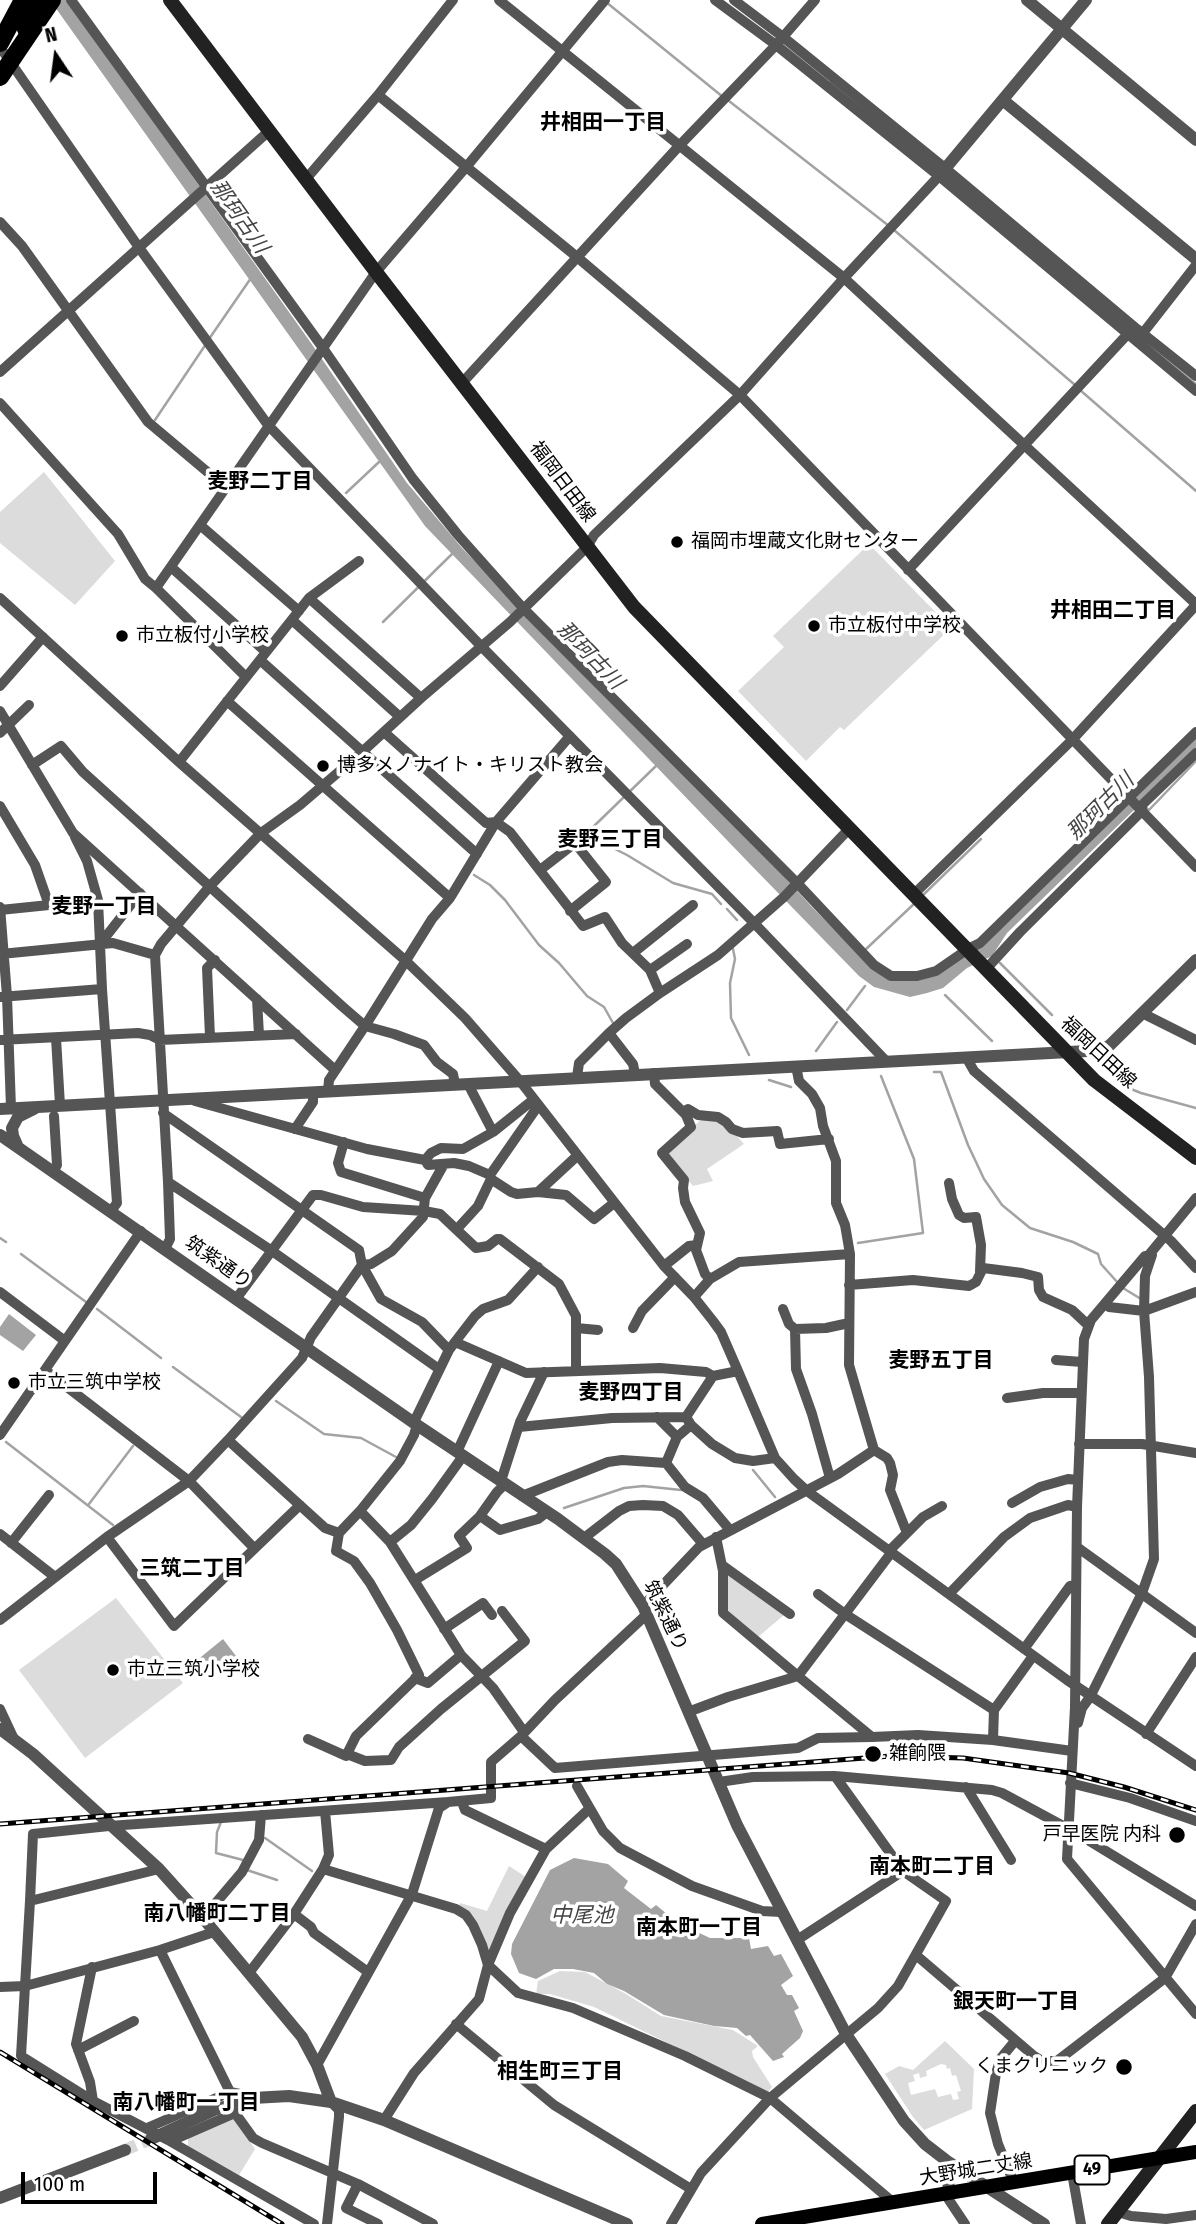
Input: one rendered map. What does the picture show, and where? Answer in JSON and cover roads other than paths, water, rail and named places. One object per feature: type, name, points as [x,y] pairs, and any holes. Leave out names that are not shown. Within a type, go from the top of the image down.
[{"type":"highway","points":[[0,31],[16,0]]},
{"type":"highway","points":[[0,78],[2,56],[23,0]]},
{"type":"highway","points":[[2,56],[38,0]]},
{"type":"highway","points":[[0,78],[52,0]]},
{"type":"main road","name":"福岡日田線","points":[[170,0],[587,547],[643,616],[1094,1080],[1196,1158]]},
{"type":"main road","points":[[1108,2224],[1196,2111]]},
{"type":"main road","name":"大野城二丈線","points":[[762,2224],[792,2222],[1196,2152]]},
{"type":"street","points":[[71,0],[323,348],[413,479],[458,535],[523,608],[874,965],[891,976],[929,974],[980,943],[1196,732]]},
{"type":"street","points":[[306,179],[453,0]]},
{"type":"street","points":[[499,0],[844,278],[1196,605],[1072,740],[914,894]]},
{"type":"street","points":[[156,588],[376,272],[605,0]]},
{"type":"street","points":[[715,0],[779,41]]},
{"type":"street","points":[[734,0],[779,41],[1136,332],[1196,376]]},
{"type":"street","points":[[462,383],[815,0]]},
{"type":"street","points":[[1027,0],[1196,140]]},
{"type":"street","points":[[165,1249],[170,1239],[169,1182],[155,954],[161,944],[210,886],[261,834],[323,786],[510,622],[587,547],[594,535],[740,395],[943,172],[1086,0]]},
{"type":"street","points":[[2,56],[268,425],[886,1060]]},
{"type":"street","points":[[378,94],[740,395],[1196,867]]},
{"type":"street","points":[[1004,100],[1196,259]]},
{"type":"street","points":[[0,372],[269,131]]},
{"type":"street","points":[[0,222],[22,246],[148,422],[217,480],[231,479]]},
{"type":"street","points":[[908,570],[1024,445],[1136,332],[1196,265]]},
{"type":"street","points":[[1136,332],[1196,391]]},
{"type":"street","points":[[0,403],[118,534],[145,579],[245,676]]},
{"type":"street","points":[[200,525],[299,611]]},
{"type":"street","points":[[178,762],[309,598],[359,561]]},
{"type":"street","points":[[170,567],[362,752],[477,854]]},
{"type":"street","points":[[0,597],[178,762],[406,961],[465,1018],[520,1081],[664,1266],[694,1297],[720,1332],[775,1458],[807,1491],[1090,1697],[1196,1766]]},
{"type":"street","points":[[309,598],[421,698]]},
{"type":"street","points":[[292,620],[400,717]]},
{"type":"street","points":[[0,686],[43,637]]},
{"type":"street","points":[[227,701],[450,898]]},
{"type":"street","points":[[0,733],[29,705]]},
{"type":"street","points":[[0,711],[73,833],[87,862],[98,900],[117,1203],[111,1211]]},
{"type":"street","points":[[384,732],[486,822],[496,822],[510,832],[583,926],[605,917],[622,943],[650,970],[660,993]]},
{"type":"street","points":[[328,1091],[329,1080],[335,1070],[432,919],[450,898],[496,822],[570,736]]},
{"type":"street","points":[[32,765],[61,746],[83,772],[365,1026],[424,1045],[437,1062],[462,1084],[493,1132]]},
{"type":"street","points":[[985,967],[1142,811],[1142,805],[1196,753]]},
{"type":"street","points":[[0,806],[34,865],[49,905]]},
{"type":"street","points":[[577,1077],[579,1063],[609,1033],[660,993],[718,955],[784,897],[849,829]]},
{"type":"street","points":[[73,833],[335,1070]]},
{"type":"street","points":[[540,870],[575,843],[606,882],[570,911]]},
{"type":"street","points":[[100,944],[140,893]]},
{"type":"street","points":[[98,900],[1,909],[6,1108],[40,1106],[57,1111],[109,1103],[163,1106],[186,1098],[1088,1051],[1109,1045],[1196,960]]},
{"type":"street","points":[[633,953],[692,905]]},
{"type":"street","points":[[2,954],[113,943],[155,954]]},
{"type":"street","points":[[650,970],[687,944]]},
{"type":"street","points":[[210,1037],[207,968],[215,960]]},
{"type":"street","points":[[4,996],[102,989]]},
{"type":"street","points":[[257,999],[259,1035]]},
{"type":"street","points":[[1143,1014],[1196,1040]]},
{"type":"street","points":[[5,1040],[138,1033],[160,1040],[296,1034]]},
{"type":"street","points":[[609,1033],[633,1064],[635,1074]]},
{"type":"street","points":[[53,1172],[57,1165],[56,1038]]},
{"type":"street","points":[[967,1057],[974,1071],[1165,1236],[1196,1268]]},
{"type":"street","points":[[796,1066],[799,1081],[820,1108],[823,1126],[836,1161],[836,1203],[845,1225],[850,1254],[849,1365],[874,1450],[890,1463],[893,1475],[890,1490],[907,1533]]},
{"type":"street","points":[[654,1073],[655,1084],[684,1112],[691,1127],[662,1153],[684,1180],[685,1202],[700,1233],[696,1245],[701,1265],[710,1279]]},
{"type":"street","points":[[295,1129],[313,1102],[313,1092]]},
{"type":"street","points":[[186,1098],[344,1142],[425,1160],[428,1164],[454,1163],[469,1166],[491,1177],[511,1192],[566,1195],[594,1219],[614,1203]]},
{"type":"street","points":[[425,1160],[441,1148],[463,1149],[536,1103]]},
{"type":"street","points":[[457,1229],[478,1206],[491,1177],[536,1103]]},
{"type":"street","points":[[22,1149],[15,1143],[12,1128],[18,1117],[40,1106]]},
{"type":"street","points":[[163,1106],[359,1250],[362,1265],[381,1299],[422,1322],[452,1346],[499,1360],[526,1373],[660,1368],[706,1372],[713,1376],[738,1371]]},
{"type":"street","points":[[684,1112],[688,1109],[698,1115],[718,1117],[732,1129],[743,1133],[778,1131],[780,1144],[829,1139]]},
{"type":"street","name":"筑紫通り","points":[[0,1135],[606,1554],[644,1611],[737,1825],[846,2034],[911,2130],[925,2144],[1044,2224]]},
{"type":"street","points":[[344,1142],[338,1163],[341,1172],[425,1198]]},
{"type":"street","points":[[538,1192],[577,1156]]},
{"type":"street","points":[[0,1620],[107,1537],[189,1481],[302,1358],[311,1337],[362,1265],[371,1264],[392,1251],[423,1217],[425,1198],[444,1164]]},
{"type":"street","points":[[169,1182],[439,1369]]},
{"type":"street","points":[[949,1184],[959,1215],[976,1217],[981,1245],[980,1272]]},
{"type":"street","points":[[236,1299],[313,1195],[363,1208],[424,1210],[440,1214],[476,1248],[482,1248],[500,1239],[559,1284],[576,1316],[576,1370]]},
{"type":"street","points":[[1148,1256],[1196,1198]]},
{"type":"street","points":[[0,1435],[141,1231]]},
{"type":"street","points":[[664,1266],[689,1246],[696,1245]]},
{"type":"street","points":[[694,1297],[710,1279],[739,1262],[850,1254]]},
{"type":"street","points":[[1072,1751],[1082,1707],[1090,1697],[1142,1593],[1154,1554],[1144,1311],[1145,1276],[1153,1254],[1145,1256],[1088,1325],[1084,1339],[1067,1859],[1196,2014]]},
{"type":"street","points":[[347,1754],[356,1736],[419,1675],[370,1583],[354,1561],[336,1551],[339,1533],[400,1461],[414,1435],[415,1423],[439,1369],[452,1346],[482,1309],[508,1300],[538,1267]]},
{"type":"street","points":[[849,1286],[913,1280],[969,1286],[975,1282],[983,1268],[1034,1275],[1038,1277],[1039,1290],[1043,1297],[1072,1310],[1088,1325]]},
{"type":"street","points":[[633,1328],[642,1311],[675,1277]]},
{"type":"street","points":[[0,1292],[65,1341]]},
{"type":"street","points":[[1106,1304],[1109,1307],[1144,1311],[1196,1292]]},
{"type":"street","points":[[783,1309],[789,1324],[795,1329],[826,1328],[849,1323]]},
{"type":"street","points":[[576,1328],[597,1330]]},
{"type":"street","points":[[795,1329],[796,1369],[830,1478]]},
{"type":"street","points":[[390,1542],[411,1525],[432,1499],[460,1454],[499,1360]]},
{"type":"street","points":[[1056,1360],[1082,1362]]},
{"type":"street","points":[[45,1370],[189,1481],[254,1548]]},
{"type":"street","points":[[415,1580],[467,1548],[459,1536],[480,1516],[503,1483],[519,1427],[544,1372]]},
{"type":"street","points":[[666,1463],[677,1437],[689,1421],[713,1376]]},
{"type":"street","points":[[1007,1398],[1043,1393],[1081,1393]]},
{"type":"street","points":[[519,1427],[657,1417],[689,1421],[712,1444],[735,1458],[753,1461],[775,1458]]},
{"type":"street","points":[[657,1417],[677,1437]]},
{"type":"street","points":[[228,1440],[326,1528],[339,1533]]},
{"type":"street","points":[[1079,1444],[1142,1444],[1196,1452]]},
{"type":"street","points":[[314,2224],[170,2140],[149,2132],[93,2101],[21,2056],[33,1834],[491,1798],[491,1762],[523,1734],[644,1611],[703,1544],[807,1491],[874,1450]]},
{"type":"street","points":[[522,1496],[608,1462],[622,1460],[666,1463],[685,1487],[703,1498],[730,1530]]},
{"type":"street","points":[[1013,1503],[1040,1487],[1068,1479],[1078,1480]]},
{"type":"street","points":[[11,1542],[49,1495]]},
{"type":"street","points":[[107,1537],[174,1626],[300,1505]]},
{"type":"street","points":[[949,1594],[1004,1537],[1030,1518],[1068,1505],[1077,1507]]},
{"type":"street","points":[[584,1538],[629,1506],[663,1506],[678,1515],[703,1544]]},
{"type":"street","points":[[688,1712],[727,1697],[798,1676],[890,1552],[923,1517],[942,1506]]},
{"type":"street","points":[[360,1511],[390,1542],[461,1655],[481,1675],[523,1734],[555,1768],[798,1748],[818,1738],[918,1735],[993,1740],[1072,1751]]},
{"type":"street","points":[[480,1516],[500,1530],[538,1519],[547,1512]]},
{"type":"street","points":[[0,1534],[55,1577]]},
{"type":"street","points":[[716,1536],[722,1565],[723,1613],[872,1737]]},
{"type":"street","points":[[1077,1547],[1196,1633]]},
{"type":"street","points":[[722,1565],[790,1614]]},
{"type":"street","points":[[1024,1649],[1070,1586],[1076,1586]]},
{"type":"street","points":[[818,1594],[994,1710]]},
{"type":"street","points":[[308,1739],[346,1756],[347,1754],[365,1761],[391,1760],[399,1747],[481,1675],[526,1641],[483,1603],[443,1629]]},
{"type":"street","points":[[415,1678],[428,1683],[461,1655]]},
{"type":"street","points":[[993,1740],[994,1710],[1033,1656]]},
{"type":"street","points":[[1146,1734],[1196,1657]]},
{"type":"street","points":[[0,1709],[15,1739]]},
{"type":"street","points":[[0,1729],[15,1739],[159,1869],[302,2037],[317,2065],[331,2102],[339,2109],[327,2224]]},
{"type":"street","points":[[671,2224],[691,2189],[712,2161],[770,2098],[878,2008],[898,1986],[946,1901],[903,1871],[835,1776]]},
{"type":"street","points":[[719,1782],[753,1777],[835,1776],[992,1790],[1069,1830],[1196,1906]]},
{"type":"street","points":[[1070,1783],[1130,1798],[1196,1821]]},
{"type":"street","points":[[577,1786],[603,1831],[620,1849],[692,1886],[762,1911],[781,1912]]},
{"type":"street","points":[[966,1787],[1011,1860]]},
{"type":"street","points":[[317,2065],[412,1894],[436,1815],[439,1808],[447,1802]]},
{"type":"street","points":[[462,1802],[465,1810],[546,1849]]},
{"type":"street","points":[[384,2120],[414,2073],[479,1999],[488,1965],[510,1913],[546,1849],[589,1809]]},
{"type":"street","points":[[249,1973],[294,1914],[323,1869],[329,1855],[325,1811]]},
{"type":"street","points":[[202,1917],[242,1872],[259,1840],[261,1815]]},
{"type":"street","points":[[30,1901],[159,1869]]},
{"type":"street","points":[[323,1869],[456,1909],[473,1925],[488,1965],[518,1993],[573,2008],[685,2056],[770,2098],[894,2203]]},
{"type":"street","points":[[797,1940],[903,1871]]},
{"type":"street","points":[[294,1914],[311,1927],[314,1933],[368,1972]]},
{"type":"street","points":[[916,1955],[1042,2061],[1057,2061],[1165,1979],[1196,1924]]},
{"type":"street","points":[[0,1987],[25,1986],[160,1950],[215,1932]]},
{"type":"street","points":[[160,1950],[230,2092]]},
{"type":"street","points":[[92,1967],[76,2044],[90,2082],[93,2101]]},
{"type":"street","points":[[78,2050],[134,2021]]},
{"type":"street","points":[[456,2024],[554,2105],[691,2189]]},
{"type":"street","points":[[1014,2183],[998,2144],[990,2113],[1001,2058],[1016,2041]]},
{"type":"street","points":[[149,2132],[230,2092],[245,2095],[247,2100]]},
{"type":"street","points":[[149,2132],[247,2100],[289,2096],[331,2102],[384,2120],[626,2224]]},
{"type":"street","points":[[170,2140],[235,2113],[247,2100]]},
{"type":"street","points":[[235,2113],[253,2138],[358,2184],[433,2224]]},
{"type":"street","points":[[0,2198],[125,2150]]},
{"type":"street","points":[[947,2161],[947,2194],[965,2224]]},
{"type":"street","points":[[1072,2173],[1081,2224]]},
{"type":"street","points":[[358,2184],[346,2208],[378,2224]]},
{"type":"street","points":[[1118,2212],[1166,2219],[1196,2215]]},
{"type":"water","points":[[50,0],[67,0],[407,483],[462,548],[760,850],[869,965],[909,980],[959,957],[1196,735],[1196,750],[1007,933],[992,956],[967,968],[943,988],[927,993],[910,997],[874,987],[859,976],[425,526]]},
{"type":"water","points":[[9,1314],[36,1335],[23,1351],[0,1335],[0,1327]]},
{"type":"water","points":[[223,1639],[236,1656],[209,1677],[196,1661]]},
{"type":"water","name":"中尾池","points":[[574,1858],[608,1864],[628,1881],[624,1888],[651,1909],[656,1905],[678,1923],[710,1938],[749,1938],[751,1949],[768,1946],[774,1956],[781,1954],[793,1976],[781,1985],[787,1995],[792,1995],[799,2008],[794,2011],[803,2031],[800,2038],[782,2054],[784,2057],[773,2061],[750,2035],[746,2036],[737,2028],[664,2015],[607,1984],[594,1973],[554,1969],[536,1979],[519,1973],[511,1954],[512,1944],[550,1870]]},
{"type":"waterway","points":[[606,2],[723,97]]},
{"type":"waterway","points":[[831,82],[872,116]]},
{"type":"waterway","points":[[729,101],[889,226]]},
{"type":"waterway","points":[[894,230],[1075,385]]},
{"type":"waterway","points":[[209,339],[251,278]]},
{"type":"waterway","points":[[155,420],[206,344]]},
{"type":"waterway","points":[[1149,346],[1196,384]]},
{"type":"waterway","points":[[1080,390],[1196,491]]},
{"type":"waterway","points":[[346,493],[379,462]]},
{"type":"waterway","points":[[383,622],[453,553]]},
{"type":"waterway","points":[[1144,806],[1149,810],[1196,761]]},
{"type":"waterway","points":[[593,827],[656,766]]},
{"type":"waterway","points":[[593,827],[605,844],[673,883],[712,894],[721,904]]},
{"type":"waterway","points":[[923,895],[981,839]]},
{"type":"waterway","points":[[474,875],[490,885],[505,900],[539,945],[559,963],[587,996],[604,1007],[613,1023]]},
{"type":"waterway","points":[[865,950],[916,902]]},
{"type":"waterway","points":[[727,909],[737,920]]},
{"type":"waterway","points":[[733,949],[735,959],[730,983],[731,1018],[749,1055]]},
{"type":"waterway","points":[[1000,963],[1052,1015]]},
{"type":"waterway","points":[[847,1010],[865,986]]},
{"type":"waterway","points":[[945,995],[992,1041]]},
{"type":"waterway","points":[[816,1051],[837,1022]]},
{"type":"waterway","points":[[934,1072],[941,1072],[968,1145],[984,1179],[1002,1205],[1030,1228],[1073,1242],[1098,1254],[1101,1264],[1118,1283]]},
{"type":"waterway","points":[[858,1243],[923,1233],[914,1159],[881,1076]]},
{"type":"waterway","points":[[769,1080],[791,1087]]},
{"type":"waterway","points":[[1121,1085],[1196,1108]]},
{"type":"waterway","points":[[0,1238],[6,1242]]},
{"type":"waterway","points":[[21,1254],[86,1302]]},
{"type":"waterway","points":[[1123,1288],[1141,1299]]},
{"type":"waterway","points":[[97,1309],[161,1358]]},
{"type":"waterway","points":[[173,1367],[241,1417]]},
{"type":"waterway","points":[[276,1401],[324,1434],[361,1438],[396,1457]]},
{"type":"waterway","points":[[6,1442],[113,1525]]},
{"type":"waterway","points":[[89,1504],[133,1446]]},
{"type":"waterway","points":[[753,1470],[775,1497]]},
{"type":"waterway","points":[[564,1508],[624,1488],[643,1486],[681,1490]]},
{"type":"waterway","points":[[221,1822],[217,1832],[216,1853],[243,1860]]},
{"type":"waterway","points":[[265,1838],[312,1871]]},
{"type":"waterway","points":[[247,1870],[277,1880]]},
{"type":"tunnel","points":[[125,2150],[151,2139]]},
{"type":"railway","points":[[0,1824],[891,1756],[963,1758],[1069,1773],[1196,1810]]},
{"type":"railway","points":[[0,2052],[282,2224]]},
{"type":"place","name":"福岡市埋蔵文化財センター","points":[[677,542]]},
{"type":"place","name":"市立板付中学校","points":[[814,626]]},
{"type":"place","name":"市立板付小学校","points":[[122,636]]},
{"type":"place","name":"博多メノナイト・キリスト教会","points":[[323,766]]},
{"type":"place","name":"市立三筑中学校","points":[[14,1383]]},
{"type":"place","name":"市立三筑小学校","points":[[113,1670]]},
{"type":"place","name":"雑餉隈","points":[[873,1754]]},
{"type":"place","name":"戸早医院 内科","points":[[1177,1835]]},
{"type":"place","name":"くまクリニック","points":[[1124,2067]]},
{"type":"district","name":"井相田一丁目","points":[[603,123]]},
{"type":"district","name":"麦野二丁目","points":[[260,482]]},
{"type":"district","name":"井相田二丁目","points":[[1113,611]]},
{"type":"district","name":"麦野三丁目","points":[[610,840]]},
{"type":"district","name":"麦野一丁目","points":[[104,907]]},
{"type":"district","name":"麦野五丁目","points":[[941,1361]]},
{"type":"district","name":"麦野四丁目","points":[[631,1393]]},
{"type":"district","name":"三筑二丁目","points":[[192,1569]]},
{"type":"district","name":"南本町二丁目","points":[[932,1867]]},
{"type":"district","name":"南八幡町二丁目","points":[[217,1914]]},
{"type":"district","name":"南本町一丁目","points":[[699,1928]]},
{"type":"district","name":"銀天町一丁目","points":[[1016,2002]]},
{"type":"district","name":"相生町三丁目","points":[[560,2072]]},
{"type":"district","name":"南八幡町一丁目","points":[[186,2103]]},
{"type":"water label","name":"那珂古川","points":[[239,217]]},
{"type":"water label","name":"那珂古川","points":[[590,656]]},
{"type":"water label","name":"那珂古川","points":[[1101,807]]}]
